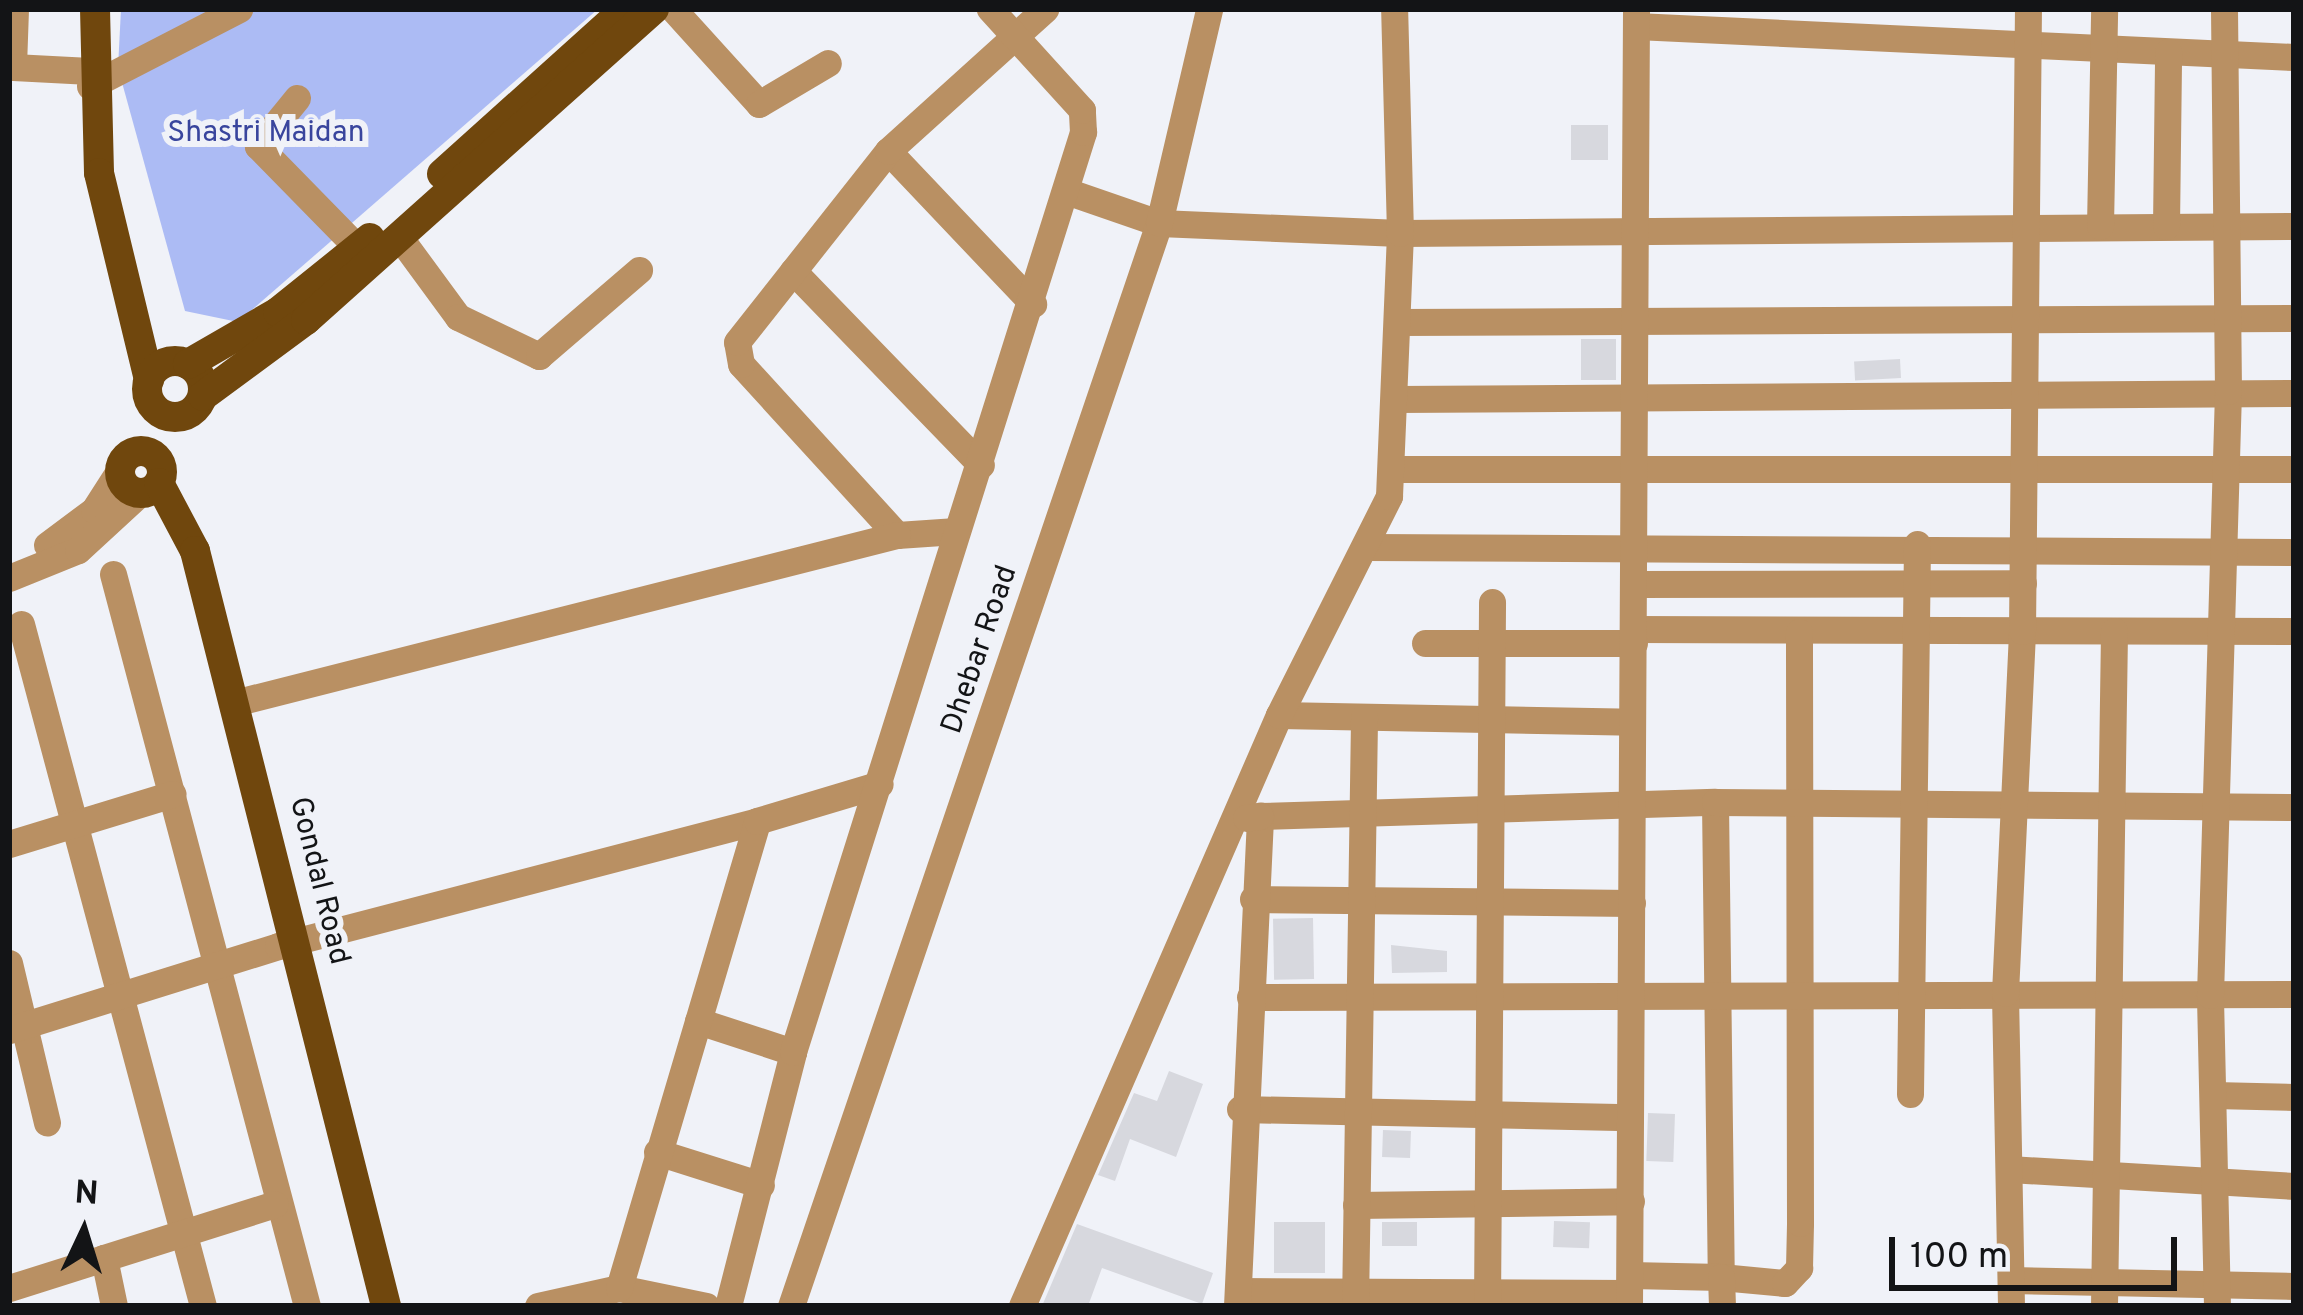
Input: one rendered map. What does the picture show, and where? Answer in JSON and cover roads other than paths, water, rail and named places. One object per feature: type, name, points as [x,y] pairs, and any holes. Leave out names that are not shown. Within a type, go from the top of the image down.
[{"type":"main road","points":[[94,9],[90,79],[124,291],[150,393],[144,475]]},
{"type":"main road","points":[[150,393],[183,363],[358,248],[626,9]]},
{"type":"main road","points":[[144,475],[193,406],[400,238],[654,9]]},
{"type":"main road","points":[[124,291],[183,363],[193,406]]},
{"type":"main road","points":[[150,393],[193,406]]},
{"type":"main road","name":"Gondal Road","points":[[144,475],[190,535],[234,703],[367,1306]]},
{"type":"main road","name":"Gondal Road","points":[[144,475],[181,568],[386,1306]]},
{"type":"street","points":[[15,9],[11,67],[90,79],[239,9]]},
{"type":"street","points":[[673,9],[759,104],[828,63]]},
{"type":"street","points":[[728,1306],[793,1052],[1066,191],[1082,110],[990,9]]},
{"type":"street","points":[[897,535],[737,354],[793,271],[888,152],[1045,9]]},
{"type":"street","name":"Dhebar Road","points":[[791,1306],[1159,223],[1209,9]]},
{"type":"street","points":[[1022,1306],[1250,817],[1279,715],[1366,547],[1394,469],[1400,233],[1394,9]]},
{"type":"street","points":[[2028,9],[2022,631],[2005,993],[2011,1293],[2217,1293],[2294,1286]]},
{"type":"street","points":[[2100,226],[2104,9]]},
{"type":"street","points":[[2217,1293],[2210,995],[2228,391],[2224,9]]},
{"type":"street","points":[[1630,1291],[1636,17],[2027,46],[2294,57]]},
{"type":"street","points":[[2166,226],[2168,52]]},
{"type":"street","points":[[297,98],[258,146],[358,248]]},
{"type":"street","points":[[888,152],[1033,304]]},
{"type":"street","points":[[1066,191],[1159,223],[1400,233],[1636,236],[2294,226]]},
{"type":"street","points":[[400,238],[458,317],[539,356],[640,270]]},
{"type":"street","points":[[793,271],[982,465]]},
{"type":"street","points":[[1399,322],[2294,318]]},
{"type":"street","points":[[1396,399],[2294,393]]},
{"type":"street","points":[[1394,469],[2024,465],[2294,469]]},
{"type":"street","points":[[9,559],[71,533],[144,475]]},
{"type":"street","points":[[9,578],[78,550],[144,475]]},
{"type":"street","points":[[234,703],[897,535],[956,531]]},
{"type":"street","points":[[1910,1094],[1917,992],[1917,544]]},
{"type":"street","points":[[1366,547],[2023,544],[2294,553]]},
{"type":"street","points":[[113,574],[173,794],[211,974],[307,1306]]},
{"type":"street","points":[[1634,584],[1917,579],[2023,583]]},
{"type":"street","points":[[1487,1300],[1495,902],[1492,602]]},
{"type":"street","points":[[21,624],[76,824],[114,996],[203,1306]]},
{"type":"street","points":[[1425,643],[1917,630],[2294,631]]},
{"type":"street","points":[[1250,817],[1253,899],[1240,1108],[1238,1298],[1487,1300],[1630,1291],[1722,1292],[1785,1283],[1799,1268],[1803,994],[1799,632]]},
{"type":"street","points":[[2104,1292],[2113,994],[2114,632]]},
{"type":"street","points":[[1279,715],[1632,722]]},
{"type":"street","points":[[1355,1298],[1364,717]]},
{"type":"street","points":[[16,1028],[114,996],[211,974],[287,944],[880,784]]},
{"type":"street","points":[[9,844],[173,794]]},
{"type":"street","points":[[1250,817],[1363,809],[1715,802],[2294,807]]},
{"type":"street","points":[[1715,802],[1722,1292]]},
{"type":"street","points":[[619,1288],[757,820]]},
{"type":"street","points":[[1253,899],[1632,903]]},
{"type":"street","points":[[9,964],[16,1028],[47,1124]]},
{"type":"street","points":[[1250,997],[1632,991],[2294,994]]},
{"type":"street","points":[[698,1021],[793,1052]]},
{"type":"street","points":[[2213,1095],[2294,1097]]},
{"type":"street","points":[[1240,1108],[1630,1118]]},
{"type":"street","points":[[657,1152],[761,1186]]},
{"type":"street","points":[[2009,1169],[2107,1172],[2214,1185],[2294,1186]]},
{"type":"street","points":[[1356,1205],[1489,1207],[1630,1201]]},
{"type":"street","points":[[9,1288],[275,1204]]},
{"type":"street","points":[[104,1258],[114,1306]]},
{"type":"street","points":[[538,1306],[619,1288],[706,1306]]},
{"type":"park label","name":"Shastri Maidan","points":[[266,134]]}]
